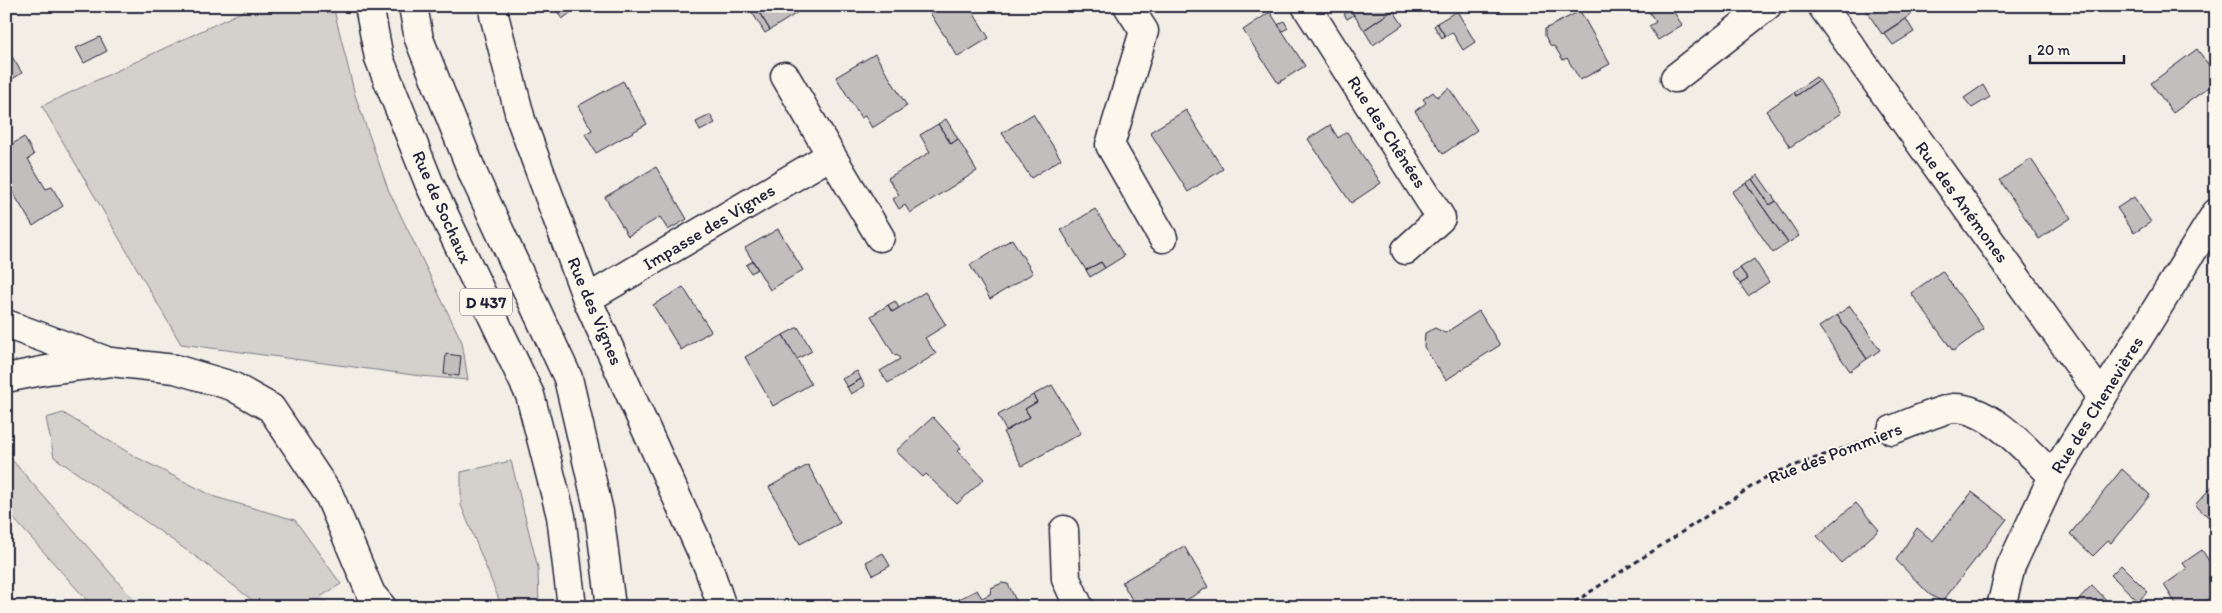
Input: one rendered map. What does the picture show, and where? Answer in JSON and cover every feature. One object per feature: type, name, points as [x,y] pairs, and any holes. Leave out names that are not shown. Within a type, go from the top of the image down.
[{"type":"street","name":"Rue de Sochaux","points":[[369,6],[380,58],[429,183],[530,395],[561,516],[572,607]]},
{"type":"street","name":"D 437","points":[[413,6],[419,39],[474,176],[568,378],[599,512],[611,607]]},
{"type":"street","name":"Rue des Vignes","points":[[494,6],[494,15],[521,120],[587,299],[704,557],[722,607]]},
{"type":"street","points":[[1128,6],[1144,32],[1110,144],[1163,238]]},
{"type":"street","name":"Rue des Chênées","points":[[1306,6],[1441,218],[1406,250]]},
{"type":"street","name":"Rue des Anémones","points":[[1822,6],[2102,397]]},
{"type":"street","points":[[1675,78],[1756,10]]},
{"type":"street","points":[[785,76],[880,238]]},
{"type":"street","name":"Impasse des Vignes","points":[[587,299],[831,155]]},
{"type":"street","name":"Rue des Chenevières","points":[[2001,607],[2011,566],[2053,476],[2216,213]]},
{"type":"street","points":[[6,324],[110,362]]},
{"type":"street","points":[[6,378],[47,370],[110,362],[175,369],[232,386],[271,408],[329,496],[371,594],[382,607]]},
{"type":"street","name":"Rue des Pommiers","points":[[1892,430],[1953,408],[1979,413],[2012,437],[2053,476]]},
{"type":"street","points":[[1064,530],[1066,579],[1079,607]]},
{"type":"path","name":"Rue des Pommiers","points":[[1567,607],[1771,474],[1892,430]]},
{"type":"shaded area","points":[[254,6],[333,6],[355,95],[388,189],[462,342],[468,380],[421,376],[181,344],[42,106]]},
{"type":"shaded area","points":[[63,413],[136,457],[215,497],[295,520],[341,584],[320,597],[331,607],[261,607],[202,561],[54,457],[46,418]]},
{"type":"shaded area","points":[[6,453],[140,607],[93,607],[6,510]]},
{"type":"shaded area","points":[[511,461],[538,568],[539,607],[502,607],[461,505],[461,472]]},
{"type":"building","points":[[544,6],[553,6],[554,8],[549,12]]},
{"type":"building","points":[[553,6],[580,6],[562,19]]},
{"type":"building","points":[[748,6],[755,6],[770,30],[765,33]]},
{"type":"building","points":[[755,6],[808,6],[770,30]]},
{"type":"building","points":[[942,6],[969,6],[989,38],[958,57],[930,13]]},
{"type":"building","points":[[1348,6],[1391,6],[1393,10],[1364,30]]},
{"type":"building","points":[[1645,6],[1670,6],[1682,25],[1658,40],[1649,26],[1656,22]]},
{"type":"building","points":[[1863,6],[1924,6],[1882,34]]},
{"type":"building","points":[[1350,10],[1354,15],[1347,19],[1344,14]]},
{"type":"building","points":[[1393,10],[1403,25],[1373,45],[1364,30]]},
{"type":"building","points":[[1457,11],[1475,42],[1463,50],[1452,32],[1445,36],[1437,23]]},
{"type":"building","points":[[1580,11],[1610,64],[1580,80],[1567,58],[1563,60],[1555,47],[1550,45],[1545,36],[1545,29]]},
{"type":"building","points":[[1270,12],[1305,66],[1278,83],[1243,30]]},
{"type":"building","points":[[1906,19],[1914,32],[1893,45],[1884,33]]},
{"type":"building","points":[[1284,21],[1288,28],[1283,31],[1278,25]]},
{"type":"building","points":[[1437,23],[1445,36],[1442,38],[1434,26]]},
{"type":"building","points":[[100,37],[107,51],[84,63],[76,48]]},
{"type":"building","points":[[6,47],[22,73],[6,83]]},
{"type":"building","points":[[2197,49],[2216,75],[2216,82],[2173,113],[2151,83]]},
{"type":"building","points":[[875,54],[907,106],[872,128],[865,116],[861,118],[836,77]]},
{"type":"building","points":[[1816,77],[1819,80],[1796,96],[1794,92]]},
{"type":"building","points":[[1819,80],[1841,113],[1790,147],[1766,111],[1794,92],[1796,96]]},
{"type":"building","points":[[623,81],[647,124],[596,153],[585,134],[592,130],[578,106]]},
{"type":"building","points":[[1983,85],[1990,97],[1972,108],[1964,98]]},
{"type":"building","points":[[1449,88],[1477,130],[1443,154],[1415,111],[1426,103],[1423,99],[1433,92],[1437,97]]},
{"type":"building","points":[[1186,110],[1223,169],[1188,192],[1150,132]]},
{"type":"building","points":[[1033,114],[1061,159],[1031,178],[1002,133]]},
{"type":"building","points":[[710,115],[715,123],[700,131],[696,122]]},
{"type":"building","points":[[946,119],[958,139],[951,144],[938,124]]},
{"type":"building","points":[[938,124],[951,144],[958,139],[977,171],[910,213],[905,205],[899,209],[893,199],[899,195],[888,178],[930,152],[920,135]]},
{"type":"building","points":[[1330,125],[1338,138],[1347,132],[1381,183],[1351,203],[1308,139]]},
{"type":"building","points":[[24,137],[34,155],[28,159],[46,189],[52,187],[63,206],[33,226],[6,181],[6,148]]},
{"type":"building","points":[[2031,159],[2071,218],[2039,239],[2000,180]]},
{"type":"building","points":[[656,167],[687,219],[668,230],[660,217],[628,236],[605,197]]},
{"type":"building","points":[[1758,175],[1776,201],[1770,205],[1752,179]]},
{"type":"building","points":[[1752,179],[1770,205],[1776,201],[1799,236],[1788,243],[1746,183]]},
{"type":"building","points":[[1746,183],[1788,243],[1773,253],[1732,192]]},
{"type":"building","points":[[2134,197],[2151,222],[2134,233],[2117,208]]},
{"type":"building","points":[[1095,209],[1124,256],[1105,268],[1101,262],[1086,270],[1061,230]]},
{"type":"building","points":[[778,229],[803,270],[770,290],[745,248]]},
{"type":"building","points":[[1012,239],[1033,273],[990,299],[970,265]]},
{"type":"building","points":[[1754,259],[1769,282],[1748,296],[1740,284],[1748,279],[1740,268]]},
{"type":"building","points":[[753,261],[758,269],[751,273],[746,265]]},
{"type":"building","points":[[1101,262],[1105,268],[1090,277],[1086,270]]},
{"type":"building","points":[[1740,268],[1748,279],[1740,284],[1732,273]]},
{"type":"building","points":[[1942,271],[1984,329],[1953,351],[1911,293]]},
{"type":"building","points":[[683,287],[711,331],[681,350],[653,305]]},
{"type":"building","points":[[925,292],[946,325],[925,338],[936,354],[888,383],[880,371],[900,359],[897,355],[895,356],[871,316],[888,305],[892,312]]},
{"type":"building","points":[[895,301],[899,308],[892,312],[888,305]]},
{"type":"building","points":[[1850,306],[1880,350],[1867,359],[1837,315]]},
{"type":"building","points":[[1479,311],[1500,345],[1446,380],[1424,347],[1425,333],[1435,328],[1445,333]]},
{"type":"building","points":[[1837,315],[1867,359],[1850,371],[1819,327]]},
{"type":"building","points":[[798,327],[812,351],[797,359],[783,335]]},
{"type":"building","points":[[783,335],[811,384],[773,406],[745,357]]},
{"type":"building","points":[[446,354],[461,356],[459,376],[444,374]]},
{"type":"building","points":[[857,371],[861,379],[847,387],[842,379]]},
{"type":"building","points":[[861,379],[865,386],[851,394],[847,387]]},
{"type":"building","points":[[1052,385],[1081,433],[1022,466],[1003,432],[1030,417],[1025,409],[1037,402],[1033,395]]},
{"type":"building","points":[[1033,395],[1037,402],[1025,409],[1030,417],[1006,431],[998,415]]},
{"type":"building","points":[[933,417],[961,448],[958,451],[984,479],[957,504],[926,474],[923,477],[896,451]]},
{"type":"building","points":[[808,465],[840,523],[800,544],[769,487]]},
{"type":"building","points":[[2122,469],[2150,495],[2111,543],[2108,541],[2093,556],[2070,534]]},
{"type":"building","points":[[2216,482],[2216,524],[2195,505]]},
{"type":"building","points":[[1972,492],[2007,519],[1942,602],[1929,594],[1896,560],[1917,528],[1933,541]]},
{"type":"building","points":[[1856,503],[1879,530],[1841,563],[1817,536]]},
{"type":"building","points":[[2216,527],[2216,537],[2211,533]]},
{"type":"building","points":[[1184,546],[1208,587],[1175,607],[1136,607],[1122,582]]},
{"type":"building","points":[[2202,550],[2216,572],[2216,594],[2196,607],[2178,607],[2164,585],[2187,569],[2183,563]]},
{"type":"building","points":[[883,553],[890,566],[873,575],[866,562]]},
{"type":"building","points":[[2121,565],[2148,592],[2138,601],[2111,575]]},
{"type":"building","points":[[1002,583],[1008,584],[1019,607],[963,607],[959,599],[977,590],[982,598],[990,594],[991,588]]},
{"type":"building","points":[[2092,585],[2113,607],[2071,607]]}]
